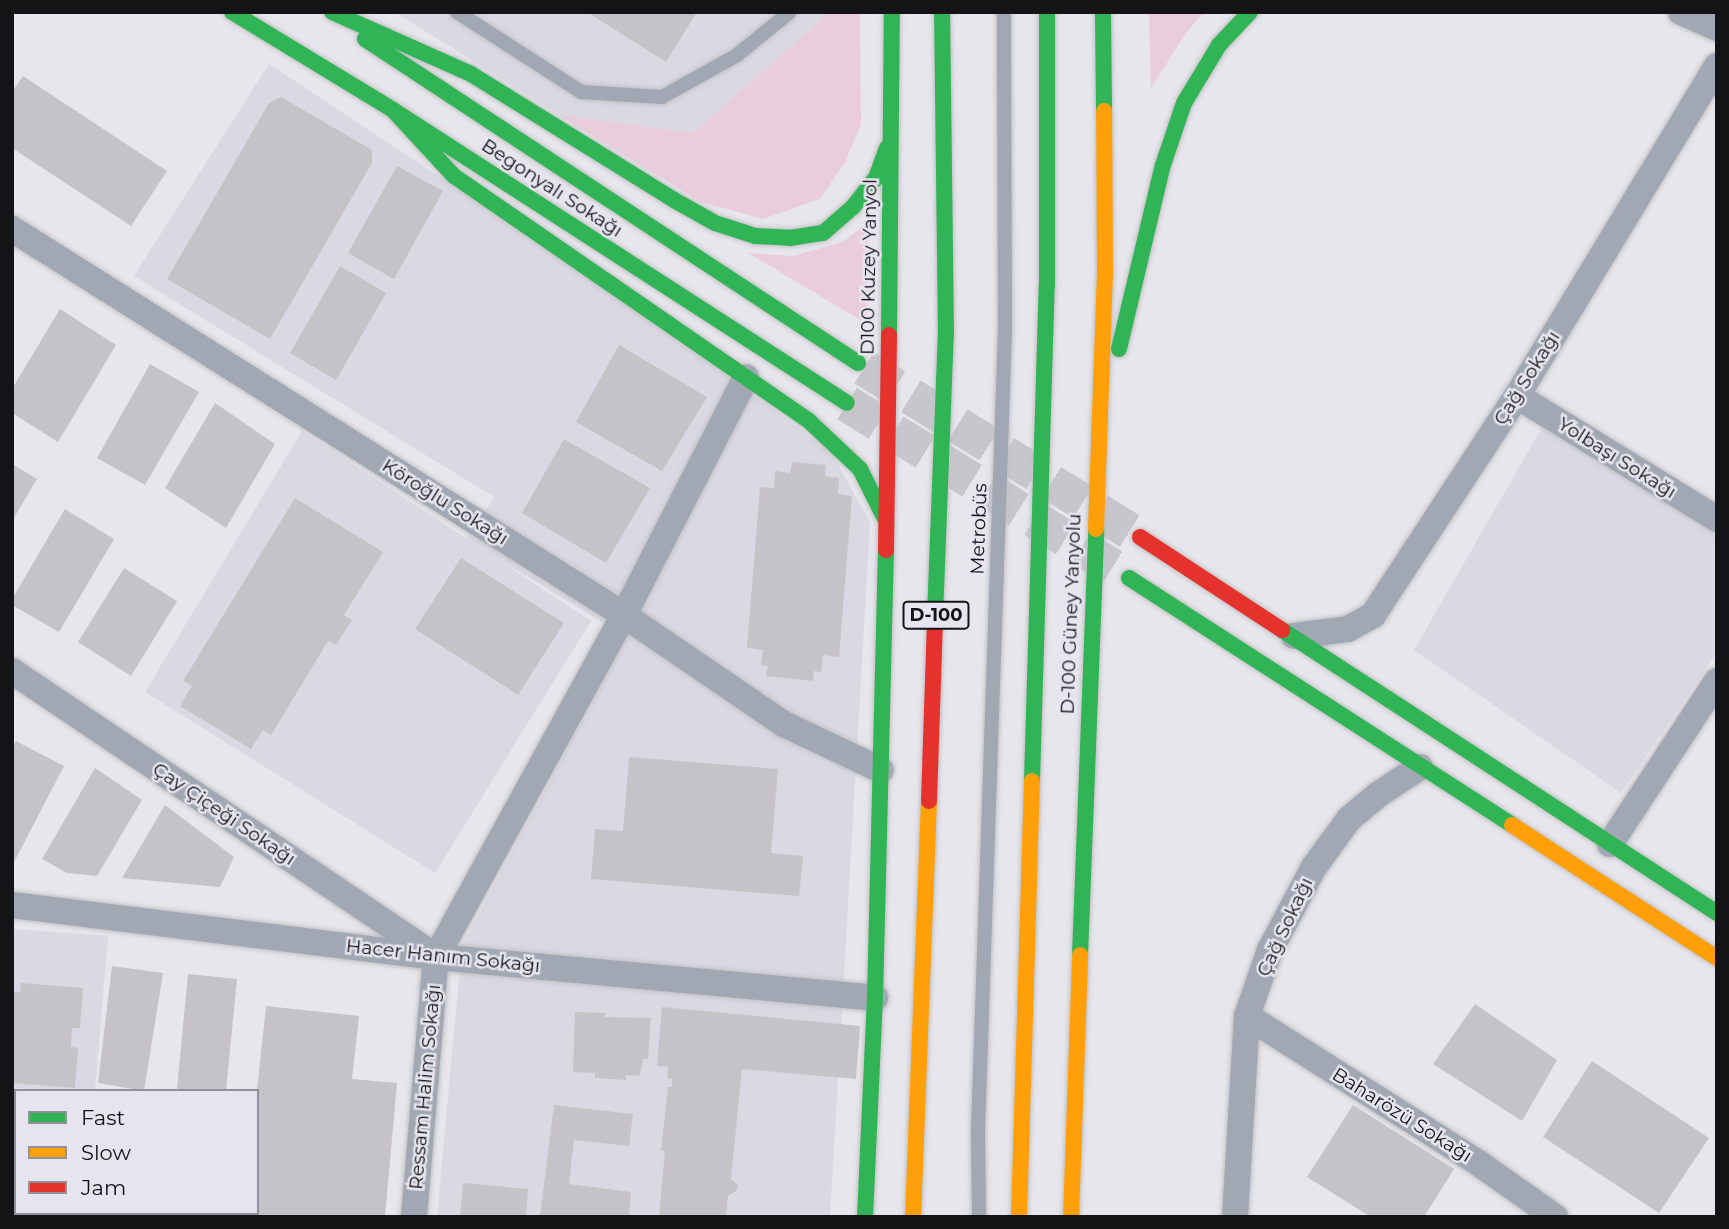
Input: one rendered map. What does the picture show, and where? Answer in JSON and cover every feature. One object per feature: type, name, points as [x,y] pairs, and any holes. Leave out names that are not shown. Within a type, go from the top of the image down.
[{"type":"main road","name":"Begonyalı Sokağı","points":[[232,12],[393,110],[847,403]]},
{"type":"main road","name":"Begonyalı Sokağı","points":[[325,12],[858,363]]},
{"type":"main road","points":[[332,12],[471,74],[674,200],[715,223],[755,236],[790,237],[823,233],[853,207],[876,178],[891,136]]},
{"type":"main road","name":"D100 Kuzey Yanyol","points":[[865,1217],[875,998],[887,523],[892,12]]},
{"type":"main road","name":"D-100","points":[[913,1217],[946,335],[942,12]]},
{"type":"main road","points":[[1019,1217],[1044,408],[1047,12]]},
{"type":"main road","name":"D-100 Güney Yanyolu","points":[[1071,1217],[1105,277],[1103,12]]},
{"type":"main road","points":[[1097,443],[1163,165],[1184,103],[1219,45],[1250,12]]},
{"type":"main road","points":[[393,110],[454,176],[810,422],[860,469],[887,523]]},
{"type":"main road","points":[[1140,537],[1717,913]]},
{"type":"main road","points":[[1129,578],[1717,958]]},
{"type":"street","points":[[1681,12],[1717,28]]},
{"type":"street","name":"Çağ Sokağı","points":[[1294,636],[1348,629],[1373,615],[1517,396],[1717,66]]},
{"type":"street","name":"Köroğlu Sokağı","points":[[12,229],[624,615],[784,724],[881,770]]},
{"type":"street","points":[[436,957],[624,615],[746,378]]},
{"type":"street","name":"Yolbaşı Sokağı","points":[[1517,396],[1717,519]]},
{"type":"street","name":"Çay Çiçeği Sokağı","points":[[12,671],[436,957]]},
{"type":"street","points":[[1610,844],[1717,681]]},
{"type":"street","name":"Çağ Sokağı","points":[[1235,1217],[1247,1016],[1270,950],[1314,867],[1349,819],[1379,794],[1420,767]]},
{"type":"street","name":"Hacer Hanım Sokağı","points":[[12,905],[436,957],[875,998]]},
{"type":"street","name":"Ressam Halim Sokağı","points":[[414,1217],[436,957]]},
{"type":"street","name":"Baharözü Sokağı","points":[[1247,1016],[1480,1164],[1555,1217]]},
{"type":"lane","points":[[457,12],[581,92],[662,97],[737,55],[790,12]]},
{"type":"lane","name":"Metrobüs","points":[[979,1217],[978,1130],[1005,327],[1004,12]]},
{"type":"lane","name":"Metrobüs","points":[[969,1217],[978,1130]]},
{"type":"shaded area","points":[[395,12],[825,12],[820,21],[693,133],[559,115]]},
{"type":"shaded area","points":[[825,12],[860,12],[861,125],[845,162],[820,199],[763,219],[701,202],[559,115],[693,133],[820,21]]},
{"type":"shaded area","points":[[1149,12],[1204,12],[1186,33],[1151,88]]},
{"type":"shaded area","points":[[269,64],[609,289],[831,452],[870,522],[830,1217],[437,1217],[462,946],[627,637],[493,556],[591,621],[435,873],[145,692],[302,431],[467,539],[494,497],[134,276]]},
{"type":"shaded area","points":[[868,223],[867,324],[748,253],[793,256],[842,242]]},
{"type":"shaded area","points":[[1544,424],[1717,536],[1717,652],[1621,793],[1414,650]]},
{"type":"shaded area","points":[[12,929],[108,936],[95,1089],[12,1088]]},
{"type":"building","points":[[587,12],[697,12],[666,62]]},
{"type":"building","points":[[23,76],[167,171],[131,226],[12,148],[12,92]]},
{"type":"building","points":[[281,97],[372,150],[372,163],[270,339],[167,279],[269,103]]},
{"type":"building","points":[[397,166],[443,191],[394,279],[348,253]]},
{"type":"building","points":[[340,266],[386,293],[336,380],[290,353]]},
{"type":"building","points":[[60,309],[116,345],[58,442],[12,413],[12,389]]},
{"type":"building","points":[[619,345],[707,397],[662,471],[576,422]]},
{"type":"building","points":[[150,364],[199,392],[145,485],[97,458]]},
{"type":"building","points":[[215,403],[275,444],[226,528],[165,488]]},
{"type":"building","points":[[564,439],[650,488],[606,563],[522,513]]},
{"type":"building","points":[[792,462],[826,465],[825,476],[839,478],[838,494],[852,496],[839,657],[823,655],[821,672],[814,671],[813,681],[766,676],[768,666],[761,665],[763,650],[747,648],[760,487],[774,488],[775,471],[790,473]]},
{"type":"building","points":[[12,464],[37,479],[12,521]]},
{"type":"building","points":[[295,498],[383,552],[344,615],[352,620],[336,645],[328,641],[271,735],[263,730],[251,749],[180,706],[192,686],[183,681]]},
{"type":"building","points":[[65,509],[114,539],[59,632],[12,605],[12,599]]},
{"type":"building","points":[[461,558],[564,623],[518,695],[415,629]]},
{"type":"building","points":[[124,568],[177,601],[131,676],[78,642]]},
{"type":"building","points":[[16,741],[64,766],[12,866],[12,749]]},
{"type":"building","points":[[629,757],[778,769],[771,853],[803,856],[799,896],[591,879],[595,829],[623,831]]},
{"type":"building","points":[[95,768],[142,800],[97,876],[67,873],[42,859]]},
{"type":"building","points":[[165,805],[234,857],[220,887],[122,878]]},
{"type":"building","points":[[112,966],[163,973],[144,1089],[98,1083]]},
{"type":"building","points":[[188,974],[237,979],[226,1089],[177,1089]]},
{"type":"building","points":[[21,983],[83,988],[80,1028],[72,1028],[71,1047],[78,1048],[75,1088],[12,1083],[12,992],[20,992]]},
{"type":"building","points":[[1475,1004],[1557,1060],[1522,1121],[1433,1064]]},
{"type":"building","points":[[266,1006],[359,1016],[352,1079],[397,1083],[385,1217],[245,1217],[259,1215],[257,1089]]},
{"type":"building","points":[[662,1007],[860,1026],[856,1079],[742,1069],[731,1179],[738,1185],[737,1190],[728,1196],[726,1217],[659,1217],[665,1151],[661,1151],[668,1087],[672,1087],[672,1079],[667,1078],[668,1067],[657,1066]]},
{"type":"building","points":[[575,1012],[605,1013],[605,1017],[651,1018],[648,1059],[643,1059],[640,1076],[626,1075],[626,1080],[595,1078],[595,1073],[573,1072]]},
{"type":"building","points":[[1592,1061],[1709,1138],[1659,1213],[1543,1137]]},
{"type":"building","points":[[554,1105],[633,1114],[629,1146],[574,1140],[569,1184],[631,1192],[629,1217],[540,1217]]},
{"type":"building","points":[[1353,1105],[1454,1169],[1424,1217],[1371,1217],[1307,1177]]},
{"type":"building","points":[[463,1183],[528,1189],[526,1217],[460,1217]]},
{"type":"building","points":[[162,1215],[215,1215],[215,1217]]},
{"type":"tunnel","points":[[864,367],[1140,537]]},
{"type":"tunnel","points":[[847,403],[1117,570]]},
{"type":"traffic: fast","points":[[232,12],[393,110],[847,403]]},
{"type":"traffic: fast","points":[[332,12],[471,74],[674,200],[715,223],[755,236],[790,238],[823,233],[853,207],[876,178],[887,148]]},
{"type":"traffic: fast","points":[[889,335],[892,12]]},
{"type":"traffic: fast","points":[[935,616],[946,335],[942,12]]},
{"type":"traffic: fast","points":[[1032,781],[1047,285],[1047,12]]},
{"type":"traffic: fast","points":[[1103,12],[1104,111]]},
{"type":"traffic: fast","points":[[1119,349],[1163,165],[1184,103],[1219,45],[1250,12]]},
{"type":"traffic: fast","points":[[365,39],[858,363]]},
{"type":"traffic: fast","points":[[393,110],[454,176],[810,422],[860,469],[884,517]]},
{"type":"traffic: fast","points":[[1080,955],[1096,529]]},
{"type":"traffic: fast","points":[[865,1217],[875,998],[886,550]]},
{"type":"traffic: fast","points":[[1129,578],[1512,825]]},
{"type":"traffic: fast","points":[[1282,630],[1717,913]]},
{"type":"traffic: slow","points":[[1096,529],[1105,277],[1104,111]]},
{"type":"traffic: slow","points":[[1019,1217],[1032,781]]},
{"type":"traffic: slow","points":[[913,1217],[929,801]]},
{"type":"traffic: slow","points":[[1512,825],[1717,958]]},
{"type":"traffic: slow","points":[[1071,1217],[1080,955]]},
{"type":"traffic: jam","points":[[886,550],[889,335]]},
{"type":"traffic: jam","points":[[1140,537],[1282,630]]},
{"type":"traffic: jam","points":[[929,801],[935,616]]}]
